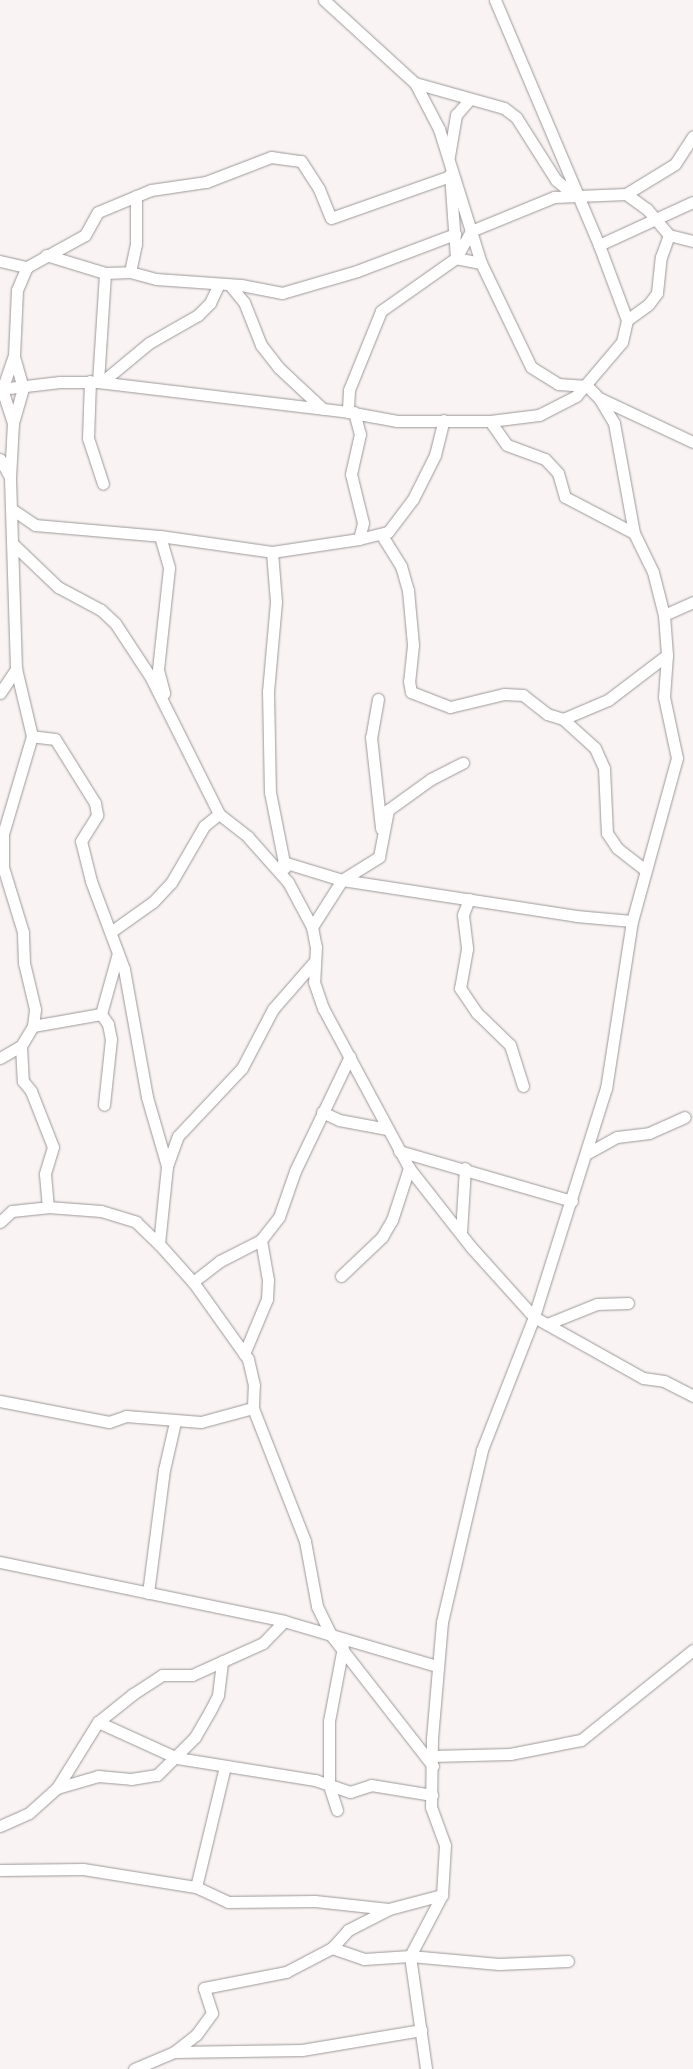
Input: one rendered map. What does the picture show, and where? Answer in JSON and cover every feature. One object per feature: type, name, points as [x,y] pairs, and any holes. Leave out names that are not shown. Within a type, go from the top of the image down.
[{"type":"street","points":[[324,0],[416,83],[449,159],[481,263],[531,367],[558,384],[586,386],[599,398],[614,423],[634,533],[653,572],[664,615],[667,655],[664,697],[677,758],[632,921],[606,1088],[534,1317],[482,1450],[442,1622],[437,1666],[431,1807],[444,1845],[442,1895],[410,1956],[426,2069]]},
{"type":"street","points":[[1,389],[97,382],[351,412],[397,421],[490,421],[539,415],[576,396],[622,342],[627,320],[599,245],[576,196],[495,0]]},
{"type":"street","points":[[416,83],[504,108],[516,117],[551,174],[576,196]]},
{"type":"street","points":[[456,258],[449,159],[456,115],[470,99]]},
{"type":"street","points":[[359,539],[364,523],[351,474],[360,434],[351,412],[349,390],[381,311],[456,258],[471,231],[554,197],[626,194],[675,164],[693,136]]},
{"type":"street","points":[[13,423],[1,389],[14,356],[17,290],[27,267],[85,235],[98,212],[151,190],[206,182],[262,159],[279,157],[301,161],[319,189],[331,218],[450,176]]},
{"type":"street","points":[[626,194],[647,209],[651,218],[669,235],[693,241]]},
{"type":"street","points":[[130,272],[136,244],[136,196]]},
{"type":"street","points":[[599,245],[651,218],[693,202]]},
{"type":"street","points":[[46,255],[105,273],[130,272],[165,280],[225,284],[282,293],[357,271],[454,234]]},
{"type":"street","points":[[627,320],[648,305],[657,293],[661,257],[669,235]]},
{"type":"street","points":[[0,254],[5,261],[27,267]]},
{"type":"street","points":[[456,258],[481,263]]},
{"type":"street","points":[[103,484],[88,438],[97,382],[105,273]]},
{"type":"street","points":[[97,382],[149,343],[198,315],[225,284]]},
{"type":"street","points":[[225,284],[244,302],[261,345],[279,368],[323,409]]},
{"type":"street","points":[[3,834],[32,736],[16,669],[13,510],[10,478],[13,423],[24,388],[14,356]]},
{"type":"street","points":[[599,398],[693,442]]},
{"type":"street","points":[[13,510],[35,525],[160,536],[272,552],[359,539],[381,534],[395,525],[413,500],[435,455],[444,420]]},
{"type":"street","points":[[490,421],[507,445],[545,459],[558,473],[565,497],[634,533]]},
{"type":"street","points":[[0,459],[10,478]]},
{"type":"street","points":[[381,534],[401,566],[408,590],[412,629],[411,692],[450,707],[504,694],[523,695],[547,714],[563,719],[595,748],[604,768],[607,833],[617,848],[645,870]]},
{"type":"street","points":[[160,536],[170,568],[158,670],[167,709]]},
{"type":"street","points":[[14,545],[58,587],[100,610],[115,623],[167,709],[219,814],[248,837],[288,882],[312,927],[316,995],[409,1168],[461,1233],[534,1317],[644,1378],[664,1381],[693,1396]]},
{"type":"street","points":[[272,552],[276,602],[268,691],[270,792],[288,882]]},
{"type":"street","points":[[664,615],[693,602]]},
{"type":"street","points":[[563,719],[608,700],[667,655]]},
{"type":"street","points":[[0,693],[16,669]]},
{"type":"street","points":[[378,699],[371,737],[376,807],[383,836]]},
{"type":"street","points":[[32,736],[55,739],[95,803],[97,815],[81,841],[91,881],[112,931],[118,952],[147,1097],[167,1166]]},
{"type":"street","points":[[312,927],[342,880],[379,858],[388,810],[397,801],[463,763]]},
{"type":"street","points":[[112,931],[153,902],[170,883],[204,826],[219,814]]},
{"type":"street","points":[[0,818],[3,834],[3,868],[23,932],[24,963],[34,1009],[33,1026],[21,1046],[0,1058]]},
{"type":"street","points":[[284,862],[342,880],[576,916],[632,921]]},
{"type":"street","points":[[468,899],[463,915],[467,948],[460,988],[477,1013],[510,1045],[523,1086]]},
{"type":"street","points":[[100,1014],[118,952]]},
{"type":"street","points":[[159,1244],[167,1166],[178,1136],[242,1068],[273,1009],[314,962]]},
{"type":"street","points":[[33,1026],[100,1014]]},
{"type":"street","points":[[100,1014],[108,1024],[111,1039],[104,1105]]},
{"type":"street","points":[[21,1046],[23,1081],[31,1092],[53,1147],[45,1174],[48,1207]]},
{"type":"street","points":[[193,1282],[220,1261],[261,1240],[279,1217],[295,1171],[350,1056]]},
{"type":"street","points":[[322,1112],[339,1120],[387,1129]]},
{"type":"street","points":[[586,1154],[617,1138],[649,1134],[685,1117]]},
{"type":"street","points":[[399,1151],[465,1168],[572,1201]]},
{"type":"street","points":[[342,1276],[382,1237],[392,1220],[409,1168]]},
{"type":"street","points":[[461,1233],[465,1168]]},
{"type":"street","points":[[0,1222],[12,1211],[48,1207],[100,1211],[136,1222],[159,1244],[193,1282],[244,1354],[254,1385],[253,1408],[303,1534],[317,1606],[330,1635],[343,1647],[433,1761]]},
{"type":"street","points":[[244,1354],[267,1299],[268,1280],[261,1240]]},
{"type":"street","points":[[547,1324],[597,1304],[628,1303]]},
{"type":"street","points":[[0,1401],[110,1422],[126,1416],[175,1422],[201,1422],[253,1408]]},
{"type":"street","points":[[148,1593],[164,1470],[175,1422]]},
{"type":"street","points":[[0,1562],[284,1620],[437,1666]]},
{"type":"street","points":[[0,1826],[29,1813],[56,1788],[98,1722],[162,1675],[192,1675],[263,1643],[284,1620]]},
{"type":"street","points":[[337,1810],[329,1785],[328,1720],[343,1647]]},
{"type":"street","points":[[433,1761],[510,1754],[582,1740],[693,1650]]},
{"type":"street","points":[[56,1788],[98,1776],[131,1779],[157,1775],[194,1736],[210,1711],[218,1695],[222,1661]]},
{"type":"street","points":[[98,1722],[175,1757],[329,1785],[350,1792],[371,1786],[432,1795]]},
{"type":"street","points":[[196,1887],[225,1766]]},
{"type":"street","points":[[0,1870],[83,1869],[196,1887],[228,1902],[316,1901],[389,1908]]},
{"type":"street","points":[[134,2069],[174,2052],[196,2035],[212,2013],[204,1988],[286,1972],[332,1948],[348,1930],[389,1908],[442,1895]]},
{"type":"street","points":[[332,1948],[364,1959],[410,1956],[499,1964],[568,1961]]},
{"type":"street","points":[[174,2052],[302,2050],[421,2030]]}]
